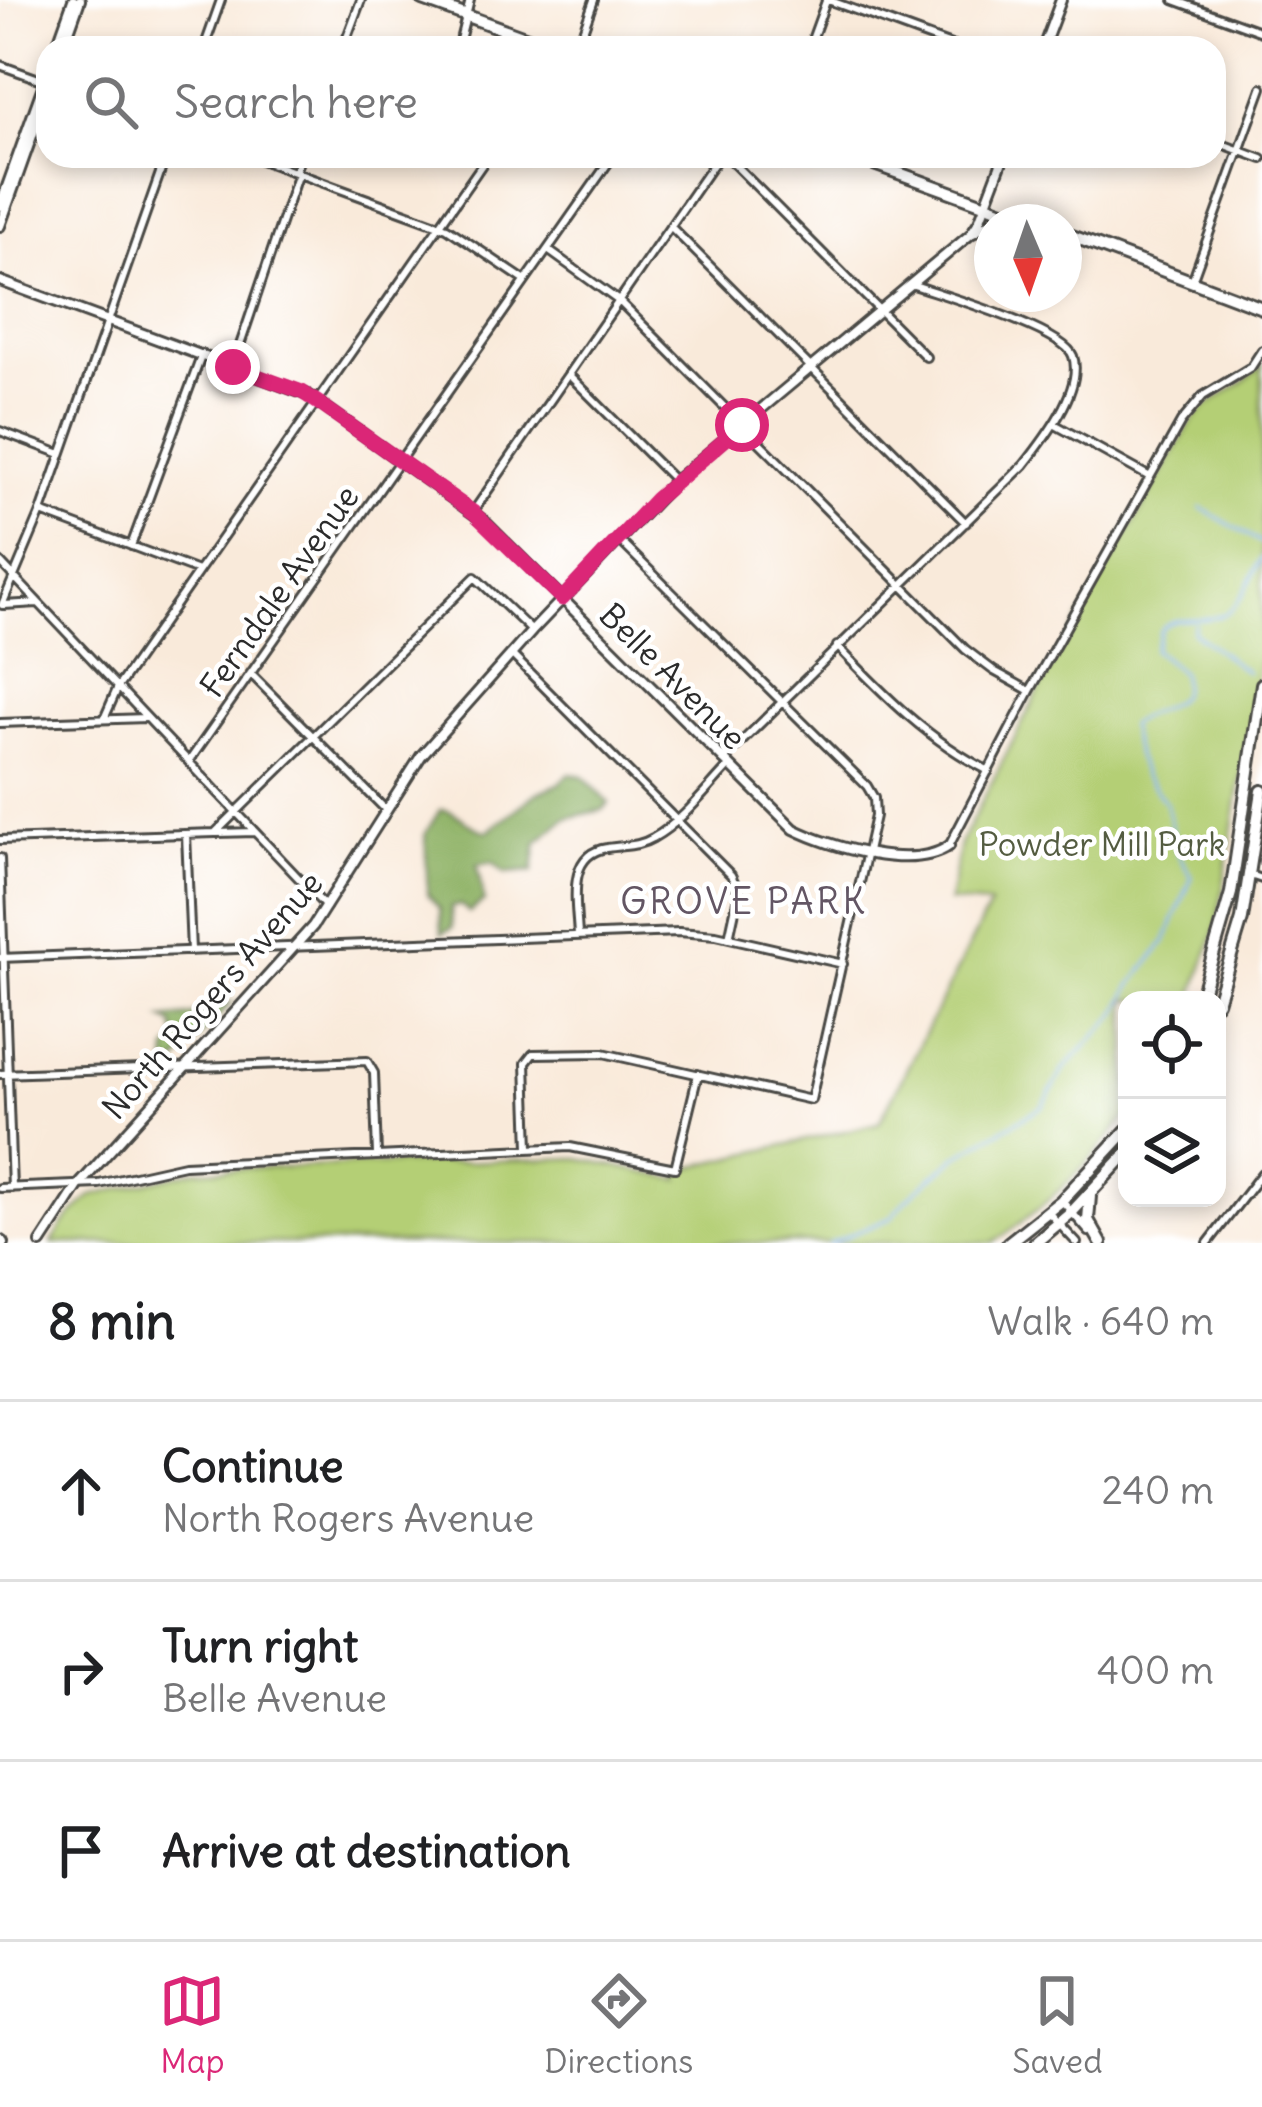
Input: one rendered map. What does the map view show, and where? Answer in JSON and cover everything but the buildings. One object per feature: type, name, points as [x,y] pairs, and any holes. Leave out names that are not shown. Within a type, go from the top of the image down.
[{"type":"main road","points":[[424,0],[522,36]]},
{"type":"main road","points":[[885,168],[983,204]]},
{"type":"main road","points":[[1082,240],[1262,308]]},
{"type":"main road","points":[[1203,991],[1222,936],[1236,865],[1262,684]]},
{"type":"main road","points":[[1221,991],[1256,877],[1262,791]]},
{"type":"main road","points":[[1236,865],[1256,877]]},
{"type":"main road","points":[[1008,1243],[1061,1201],[1118,1140]]},
{"type":"main road","points":[[1035,1243],[1118,1163]]},
{"type":"main road","points":[[1093,1192],[1088,1220],[1100,1243]]},
{"type":"street","points":[[64,36],[77,0]]},
{"type":"street","points":[[208,36],[221,0]]},
{"type":"street","points":[[348,36],[361,0]]},
{"type":"street","points":[[462,36],[470,0]]},
{"type":"street","points":[[581,36],[594,0]]},
{"type":"street","points":[[814,36],[827,0],[926,36]]},
{"type":"street","points":[[1048,36],[1061,0]]},
{"type":"street","points":[[1177,0],[1262,32]]},
{"type":"street","points":[[0,65],[36,78]]},
{"type":"street","points":[[1192,281],[1262,88]]},
{"type":"street","points":[[0,206],[36,111]]},
{"type":"street","points":[[0,226],[36,116]]},
{"type":"street","points":[[1226,145],[1262,159]]},
{"type":"street","points":[[1,605],[41,512],[162,168]]},
{"type":"street","points":[[282,168],[439,225],[526,281]]},
{"type":"street","points":[[233,367],[297,168]]},
{"type":"street","points":[[104,719],[118,687],[479,168]]},
{"type":"street","name":"Ferndale Avenue","points":[[190,760],[606,168]]},
{"type":"street","points":[[473,512],[714,168]]},
{"type":"street","points":[[734,168],[926,357]]},
{"type":"street","name":"North Rogers Avenue","points":[[986,204],[1000,168]]},
{"type":"street","name":"North Rogers Avenue","points":[[41,1243],[78,1186],[295,946],[326,907],[432,741],[532,631],[675,481],[974,228]]},
{"type":"street","points":[[672,229],[966,523]]},
{"type":"street","points":[[548,250],[620,302],[976,658],[1030,691]]},
{"type":"street","name":"Belle Avenue","points":[[0,281],[316,401],[473,512],[794,829],[868,852],[923,858],[949,846]]},
{"type":"street","points":[[578,936],[576,886],[582,863],[605,848],[645,842],[676,820],[781,703],[1024,465],[1054,424],[1075,372],[1070,349],[1055,336],[911,284]]},
{"type":"street","points":[[949,846],[1030,691],[1195,403],[1244,373],[1262,350]]},
{"type":"street","points":[[131,546],[202,354]]},
{"type":"street","points":[[569,375],[675,481]]},
{"type":"street","points":[[1054,424],[1150,477]]},
{"type":"street","points":[[0,431],[61,454]]},
{"type":"street","points":[[41,512],[198,571]]},
{"type":"street","points":[[529,1148],[526,1063],[533,1054],[603,1053],[811,1100],[875,816],[871,792],[618,539]]},
{"type":"street","points":[[0,562],[326,907]]},
{"type":"street","points":[[215,833],[475,577],[532,631]]},
{"type":"street","points":[[1,605],[39,603]]},
{"type":"street","points":[[837,646],[904,713],[989,771]]},
{"type":"street","points":[[511,654],[738,886],[729,938]]},
{"type":"street","points":[[251,674],[386,811]]},
{"type":"street","points":[[0,723],[147,718]]},
{"type":"street","points":[[0,840],[255,832]]},
{"type":"street","points":[[186,834],[191,951]]},
{"type":"street","points":[[1255,842],[1262,864]]},
{"type":"street","points":[[0,859],[4,1074],[12,1188]]},
{"type":"street","points":[[2,958],[692,932],[843,964]]},
{"type":"street","points":[[4,1074],[371,1063],[377,1156]]},
{"type":"street","points":[[0,1188],[78,1186],[184,1165],[529,1148],[590,1148],[675,1168],[698,1074]]},
{"type":"street","points":[[1208,1243],[1262,1173]]},
{"type":"street","points":[[1061,1201],[1100,1243]]},
{"type":"street","points":[[1048,1212],[1077,1243]]},
{"type":"green space","name":"Powder Mill Park","points":[[1262,365],[1262,646],[1217,926],[1195,991],[1118,991],[1118,1127],[1048,1200],[993,1243],[52,1243],[91,1196],[197,1170],[579,1158],[680,1180],[678,1170],[879,1123],[990,905],[949,902],[960,844],[1047,675],[1190,424],[1206,406]]},
{"type":"green space","points":[[569,774],[583,776],[609,803],[603,810],[566,818],[537,842],[533,871],[505,873],[493,862],[477,865],[484,901],[469,912],[461,905],[451,907],[452,928],[442,933],[440,909],[428,895],[425,834],[440,810],[488,831]]},
{"type":"green space","points":[[232,1002],[177,1063],[167,1064],[168,1050],[177,1038],[173,1024],[163,1019]]},
{"type":"waterway","points":[[1201,508],[1262,543]]},
{"type":"waterway","points":[[830,1243],[891,1218],[957,1156],[1043,1106],[1064,1069],[1117,1014],[1132,984],[1165,942],[1192,877],[1177,852],[1166,803],[1144,775],[1129,725],[1180,694],[1181,672],[1154,650],[1161,629],[1177,621],[1224,614],[1241,597],[1262,558]]},
{"type":"waterway","points":[[1195,624],[1193,632],[1247,672]]},
{"type":"district","name":"GROVE PARK","points":[[744,901]]},
{"type":"route","points":[[233,367],[302,392],[323,406],[473,512],[562,599],[656,499],[742,425]]}]
